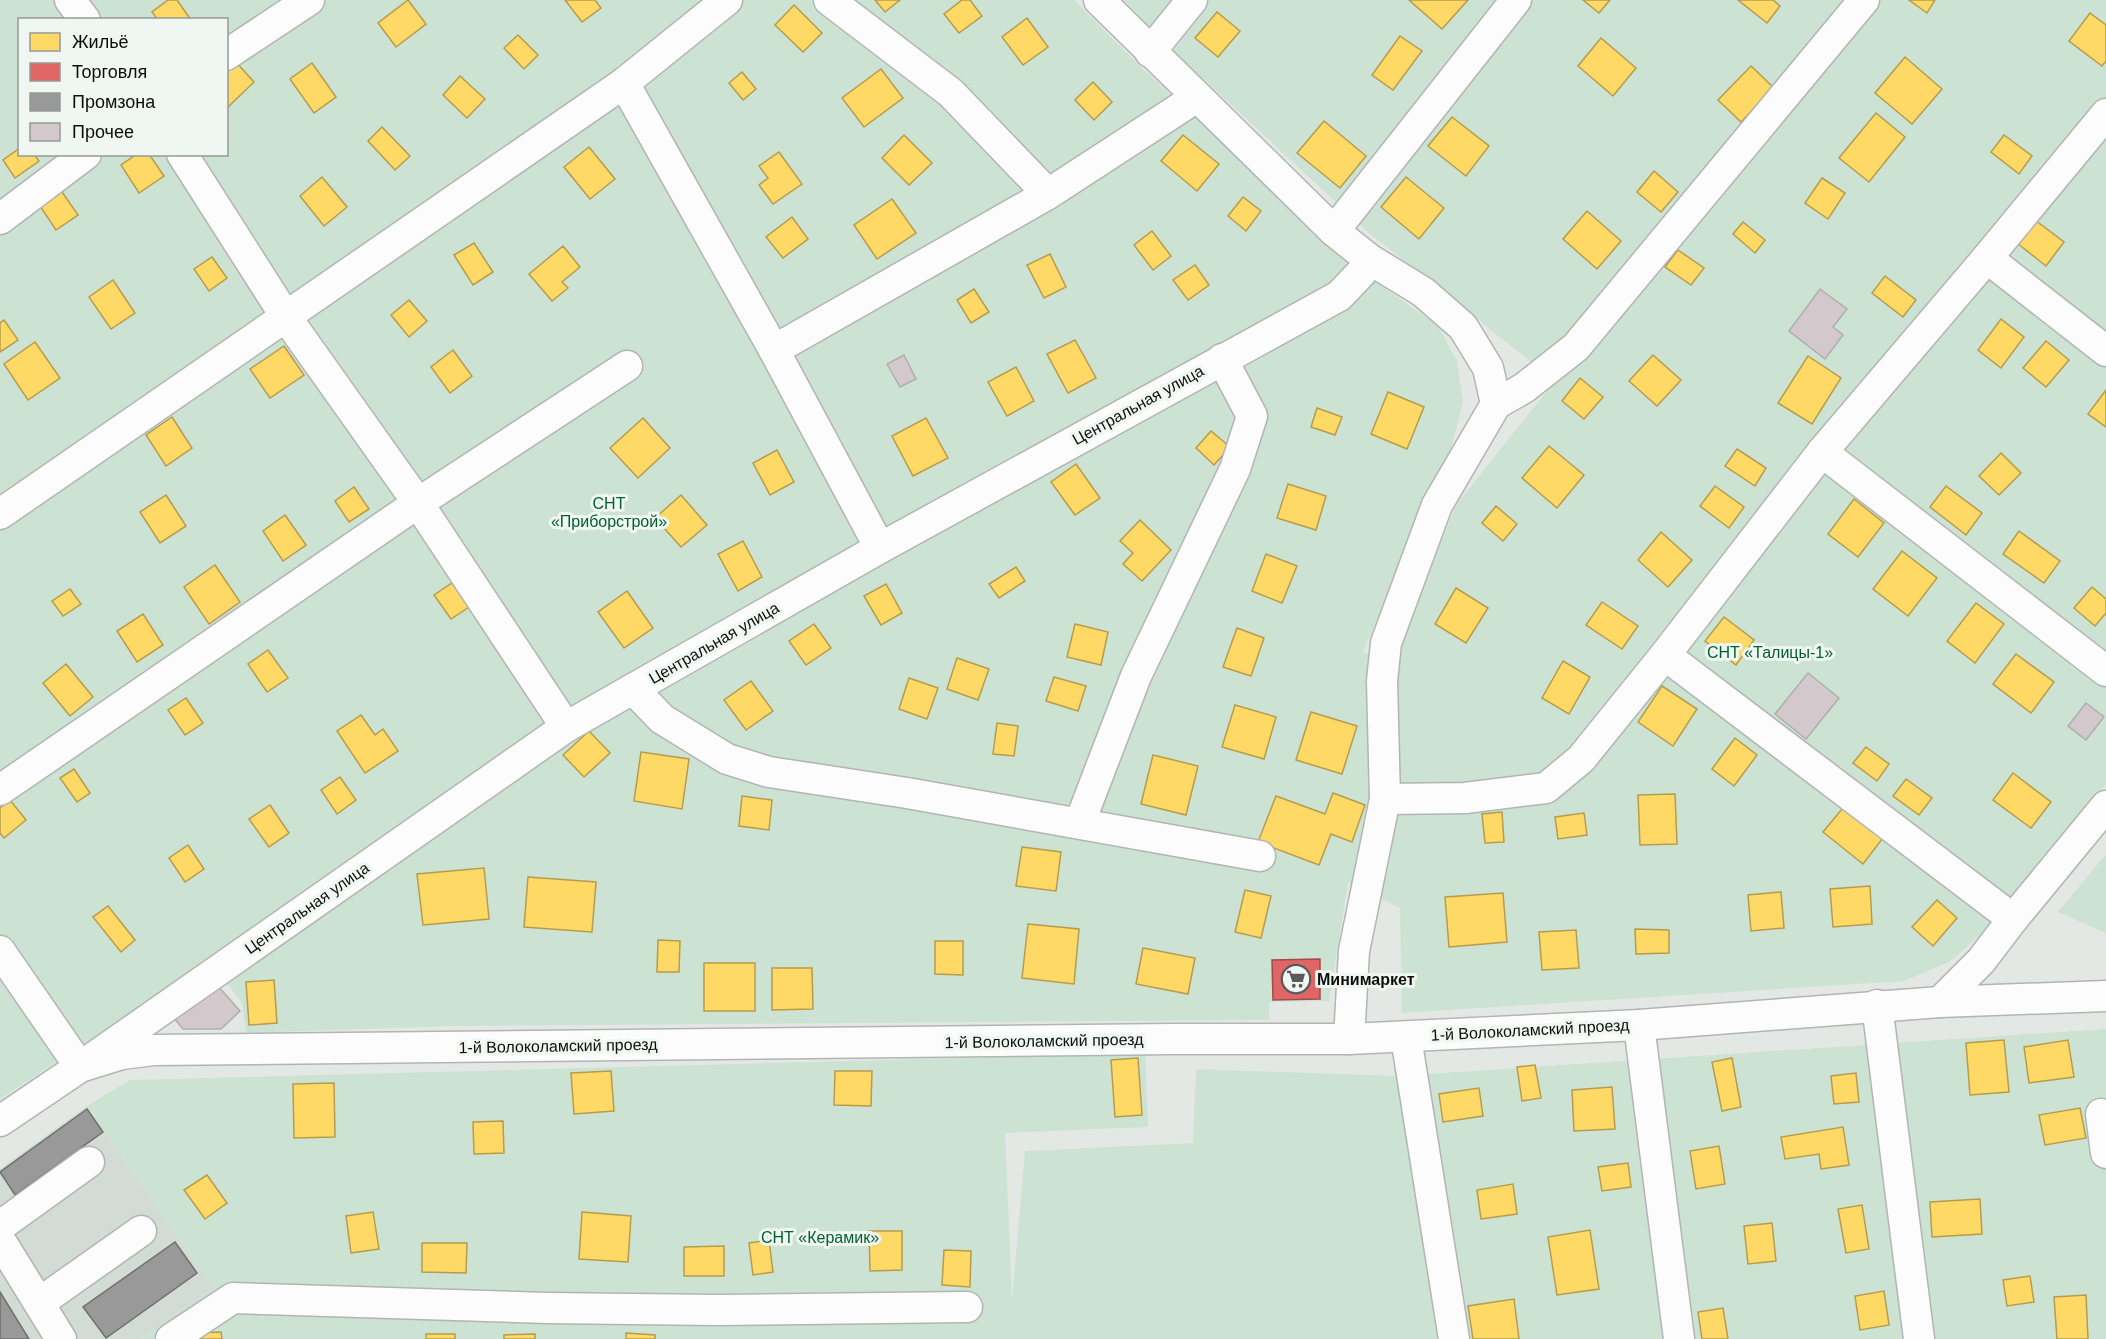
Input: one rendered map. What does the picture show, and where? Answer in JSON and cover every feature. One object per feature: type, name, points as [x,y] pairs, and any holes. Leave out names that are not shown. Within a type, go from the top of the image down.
[{"type":"street","points":[[70,0],[84,18]]},
{"type":"street","points":[[228,54],[309,0]]},
{"type":"street","points":[[0,514],[624,83],[727,0]]},
{"type":"street","points":[[829,0],[951,93],[1048,194]]},
{"type":"street","points":[[1099,0],[1334,231],[1369,259],[1423,292],[1463,327],[1488,368],[1496,404]]},
{"type":"street","points":[[1150,52],[1192,0]]},
{"type":"street","points":[[1334,231],[1516,0]]},
{"type":"street","points":[[1349,1039],[1354,951],[1385,799],[1382,681],[1386,643],[1437,505],[1496,404],[1524,388],[1576,347],[1864,0]]},
{"type":"street","points":[[624,83],[774,350],[880,549]]},
{"type":"street","points":[[774,350],[1048,194],[1197,97]]},
{"type":"street","points":[[1385,799],[1465,798],[1546,788],[1581,759],[1665,655],[1822,452],[2106,114]]},
{"type":"street","points":[[0,219],[83,156]]},
{"type":"street","points":[[183,156],[286,317],[418,503],[566,727]]},
{"type":"street","points":[[1987,258],[2106,351]]},
{"type":"street","name":"Центральная улица","points":[[80,1067],[566,727],[880,549],[1339,296],[1362,272],[1369,259]]},
{"type":"street","points":[[1080,822],[1136,676],[1235,469],[1252,416],[1222,359]]},
{"type":"street","points":[[0,790],[418,503],[627,366]]},
{"type":"street","points":[[1822,452],[2106,671]]},
{"type":"street","points":[[1665,655],[2013,919]]},
{"type":"street","points":[[633,689],[662,719],[726,759],[769,772],[907,792],[1260,856]]},
{"type":"street","points":[[1940,1002],[1981,961],[2106,806]]},
{"type":"street","points":[[0,951],[80,1067]]},
{"type":"street","name":"1-й Волоколамский проезд","points":[[0,1121],[80,1067],[122,1054],[181,1049],[1349,1039],[1639,1025],[1877,1005],[2106,996]]},
{"type":"street","points":[[1877,1005],[1919,1339]]},
{"type":"street","points":[[1639,1025],[1679,1339]]},
{"type":"street","points":[[1406,1037],[1454,1339]]},
{"type":"street","points":[[2101,1114],[2106,1153]]},
{"type":"street","points":[[0,1226],[89,1162]]},
{"type":"street","points":[[39,1303],[141,1231]]},
{"type":"street","points":[[0,1240],[61,1339]]},
{"type":"street","points":[[171,1339],[233,1298],[581,1309],[967,1307]]},
{"type":"shaded area","points":[[87,1106],[213,1288],[141,1339],[0,1339],[0,1169]]},
{"type":"green space","name":"СНТ «Приборстрой»","points":[[0,0],[1074,0],[1137,63],[1362,272],[1438,326],[1457,361],[1463,403],[1450,452],[1363,652],[1393,662],[1456,505],[1555,381],[1368,232],[1171,49],[1123,0],[2106,0],[2106,784],[1983,933],[1949,962],[1904,981],[1402,1013],[1400,908],[1348,883],[1329,1001],[1269,1002],[1269,1020],[456,1026],[246,1033],[242,1003],[210,961],[0,1099]]},
{"type":"green space","points":[[2106,854],[2106,933],[2058,912]]},
{"type":"green space","name":"СНТ «Керамик»","points":[[2106,1029],[2106,1339],[141,1339],[213,1288],[87,1106],[130,1080],[1145,1053],[1148,1127],[1005,1133],[1012,1300],[1025,1151],[1193,1143],[1196,1069],[1397,1076]]},
{"type":"building: Жильё","points":[[168,0],[177,0],[190,18],[156,18],[152,12]]},
{"type":"building: Жильё","points":[[408,0],[426,24],[396,47],[378,23]]},
{"type":"building: Жильё","points":[[565,0],[595,0],[601,8],[582,22]]},
{"type":"building: Жильё","points":[[875,0],[900,0],[885,12]]},
{"type":"building: Жильё","points":[[962,0],[970,0],[982,16],[959,33],[944,14]]},
{"type":"building: Жильё","points":[[1409,0],[1468,0],[1442,29]]},
{"type":"building: Жильё","points":[[1583,0],[1610,0],[1599,13]]},
{"type":"building: Жильё","points":[[1738,0],[1773,0],[1780,6],[1767,23]]},
{"type":"building: Жильё","points":[[1909,0],[1935,0],[1927,13]]},
{"type":"building: Жильё","points":[[794,5],[822,33],[803,52],[775,25]]},
{"type":"building: Жильё","points":[[1217,12],[1240,31],[1218,57],[1195,38]]},
{"type":"building: Жильё","points":[[2090,13],[2106,25],[2106,61],[2102,66],[2069,41]]},
{"type":"building: Жильё","points":[[1027,18],[1048,47],[1023,65],[1002,37]]},
{"type":"building: Жильё","points":[[518,35],[538,55],[524,69],[504,48]]},
{"type":"building: Жильё","points":[[1400,36],[1422,51],[1393,90],[1372,75]]},
{"type":"building: Жильё","points":[[1601,38],[1636,68],[1613,96],[1578,66]]},
{"type":"building: Жильё","points":[[1905,57],[1942,89],[1912,124],[1875,93]]},
{"type":"building: Жильё","points":[[235,61],[254,82],[228,107],[228,66]]},
{"type":"building: Жильё","points":[[312,63],[336,97],[314,113],[290,79]]},
{"type":"building: Жильё","points":[[1751,66],[1774,88],[1741,122],[1718,100]]},
{"type":"building: Жильё","points":[[881,69],[903,98],[864,127],[842,98]]},
{"type":"building: Жильё","points":[[742,72],[756,89],[743,100],[729,83]]},
{"type":"building: Жильё","points":[[460,76],[485,99],[467,118],[443,95]]},
{"type":"building: Жильё","points":[[1093,82],[1112,102],[1094,120],[1075,100]]},
{"type":"building: Жильё","points":[[1876,113],[1905,137],[1869,182],[1839,158]]},
{"type":"building: Жильё","points":[[1452,117],[1489,146],[1466,176],[1428,146]]},
{"type":"building: Жильё","points":[[1324,121],[1366,156],[1340,188],[1297,153]]},
{"type":"building: Жильё","points":[[382,127],[410,156],[395,170],[368,141]]},
{"type":"building: Жильё","points":[[904,135],[932,163],[909,185],[882,158]]},
{"type":"building: Жильё","points":[[1183,135],[1219,164],[1197,191],[1161,161]]},
{"type":"building: Жильё","points":[[2004,135],[2032,156],[2019,174],[1991,152]]},
{"type":"building: Жильё","points":[[589,147],[615,179],[590,199],[564,167]]},
{"type":"building: Жильё","points":[[18,149],[18,156],[35,156],[39,161],[15,178],[3,160]]},
{"type":"building: Жильё","points":[[779,152],[802,184],[773,204],[759,185],[768,178],[759,166]]},
{"type":"building: Жильё","points":[[134,156],[150,156],[164,176],[139,193],[121,165]]},
{"type":"building: Жильё","points":[[1654,171],[1678,192],[1661,212],[1637,192]]},
{"type":"building: Жильё","points":[[322,177],[347,207],[324,226],[300,196]]},
{"type":"building: Жильё","points":[[1406,177],[1444,208],[1419,239],[1381,207]]},
{"type":"building: Жильё","points":[[1822,178],[1845,193],[1828,219],[1805,203]]},
{"type":"building: Жильё","points":[[60,189],[78,215],[56,230],[38,203]]},
{"type":"building: Жильё","points":[[1243,197],[1261,211],[1246,231],[1228,216]]},
{"type":"building: Жильё","points":[[892,199],[916,233],[877,259],[854,225]]},
{"type":"building: Жильё","points":[[1587,211],[1621,241],[1597,269],[1563,239]]},
{"type":"building: Жильё","points":[[792,217],[808,239],[783,258],[766,237]]},
{"type":"building: Жильё","points":[[2035,220],[2064,242],[2046,266],[2017,243]]},
{"type":"building: Жильё","points":[[1743,222],[1765,240],[1755,253],[1733,234]]},
{"type":"building: Жильё","points":[[1152,231],[1171,256],[1153,270],[1134,245]]},
{"type":"building: Жильё","points":[[474,243],[493,272],[473,285],[454,255]]},
{"type":"building: Жильё","points":[[563,246],[580,267],[562,282],[568,288],[552,301],[529,274]]},
{"type":"building: Жильё","points":[[1678,250],[1704,268],[1691,285],[1665,267]]},
{"type":"building: Жильё","points":[[1050,254],[1066,287],[1044,298],[1027,265]]},
{"type":"building: Жильё","points":[[212,257],[227,278],[209,291],[194,269]]},
{"type":"building: Жильё","points":[[1195,265],[1209,285],[1188,300],[1173,280]]},
{"type":"building: Жильё","points":[[1885,276],[1916,300],[1903,317],[1872,293]]},
{"type":"building: Жильё","points":[[113,280],[135,313],[111,329],[89,297]]},
{"type":"building: Жильё","points":[[974,289],[989,312],[971,323],[957,300]]},
{"type":"building: Жильё","points":[[409,300],[427,321],[409,337],[391,315]]},
{"type":"building: Жильё","points":[[2001,319],[2024,337],[2001,368],[1978,350]]},
{"type":"building: Жильё","points":[[4,320],[18,340],[0,352],[0,323]]},
{"type":"building: Жильё","points":[[1075,340],[1096,378],[1068,393],[1047,354]]},
{"type":"building: Жильё","points":[[2046,341],[2069,360],[2046,387],[2023,368]]},
{"type":"building: Жильё","points":[[35,342],[60,378],[28,400],[4,364]]},
{"type":"building: Жильё","points":[[284,346],[304,375],[270,398],[250,369]]},
{"type":"building: Жильё","points":[[453,350],[472,376],[450,393],[431,367]]},
{"type":"building: Жильё","points":[[1653,355],[1681,380],[1657,406],[1629,381]]},
{"type":"building: Жильё","points":[[1808,356],[1841,378],[1812,424],[1778,403]]},
{"type":"building: Жильё","points":[[1016,367],[1034,401],[1007,416],[988,382]]},
{"type":"building: Жильё","points":[[1580,378],[1603,397],[1584,419],[1562,401]]},
{"type":"building: Жильё","points":[[2106,390],[2106,427],[2088,414]]},
{"type":"building: Жильё","points":[[1388,392],[1424,407],[1407,449],[1371,434]]},
{"type":"building: Жильё","points":[[1317,408],[1342,417],[1335,435],[1311,427]]},
{"type":"building: Жильё","points":[[172,417],[192,448],[166,466],[146,435]]},
{"type":"building: Жильё","points":[[643,418],[670,448],[638,478],[610,448]]},
{"type":"building: Жильё","points":[[926,418],[948,458],[913,476],[892,436]]},
{"type":"building: Жильё","points":[[1211,431],[1230,447],[1214,465],[1196,448]]},
{"type":"building: Жильё","points":[[1549,446],[1584,475],[1557,508],[1522,478]]},
{"type":"building: Жильё","points":[[1737,449],[1766,468],[1755,486],[1725,466]]},
{"type":"building: Жильё","points":[[777,450],[794,482],[770,495],[753,463]]},
{"type":"building: Жильё","points":[[2001,453],[2021,473],[1999,495],[1979,476]]},
{"type":"building: Жильё","points":[[1076,464],[1100,498],[1075,515],[1051,482]]},
{"type":"building: Жильё","points":[[1288,484],[1326,496],[1316,530],[1277,518]]},
{"type":"building: Жильё","points":[[1715,486],[1744,507],[1729,528],[1700,506]]},
{"type":"building: Жильё","points":[[1946,486],[1982,513],[1966,535],[1930,507]]},
{"type":"building: Жильё","points":[[354,487],[369,509],[349,522],[335,501]]},
{"type":"building: Жильё","points":[[166,495],[186,526],[160,543],[140,512]]},
{"type":"building: Жильё","points":[[681,495],[707,525],[681,547],[655,518]]},
{"type":"building: Жильё","points":[[1854,499],[1884,523],[1858,557],[1828,534]]},
{"type":"building: Жильё","points":[[1496,506],[1517,524],[1503,541],[1482,523]]},
{"type":"building: Жильё","points":[[285,515],[306,545],[283,561],[263,531]]},
{"type":"building: Жильё","points":[[1140,520],[1171,550],[1142,581],[1123,564],[1133,553],[1120,541]]},
{"type":"building: Жильё","points":[[2019,531],[2060,561],[2044,583],[2003,554]]},
{"type":"building: Жильё","points":[[1661,532],[1692,560],[1668,587],[1638,560]]},
{"type":"building: Жильё","points":[[743,541],[762,577],[738,591],[718,554]]},
{"type":"building: Жильё","points":[[1902,551],[1937,578],[1908,616],[1873,589]]},
{"type":"building: Жильё","points":[[1266,554],[1297,566],[1282,603],[1252,591]]},
{"type":"building: Жильё","points":[[215,565],[240,602],[209,624],[184,587]]},
{"type":"building: Жильё","points":[[1016,567],[1025,581],[999,598],[989,584]]},
{"type":"building: Жильё","points":[[452,583],[469,607],[451,619],[434,595]]},
{"type":"building: Жильё","points":[[886,584],[902,613],[881,625],[864,596]]},
{"type":"building: Жильё","points":[[2092,587],[2106,599],[2106,613],[2095,626],[2074,608]]},
{"type":"building: Жильё","points":[[1456,588],[1488,608],[1466,643],[1435,624]]},
{"type":"building: Жильё","points":[[70,589],[81,604],[63,616],[52,601]]},
{"type":"building: Жильё","points":[[627,591],[653,628],[624,648],[598,612]]},
{"type":"building: Жильё","points":[[1602,602],[1638,626],[1622,649],[1586,625]]},
{"type":"building: Жильё","points":[[1976,603],[2004,624],[1975,663],[1947,641]]},
{"type":"building: Жильё","points":[[143,614],[163,645],[137,662],[117,631]]},
{"type":"building: Жильё","points":[[1724,617],[1754,640],[1736,665],[1705,641]]},
{"type":"building: Жильё","points":[[814,624],[831,648],[806,665],[789,641]]},
{"type":"building: Жильё","points":[[1075,624],[1108,632],[1101,665],[1067,657]]},
{"type":"building: Жильё","points":[[1237,628],[1264,638],[1251,676],[1223,667]]},
{"type":"building: Жильё","points":[[268,650],[288,678],[267,692],[248,664]]},
{"type":"building: Жильё","points":[[2016,654],[2054,682],[2031,713],[1993,684]]},
{"type":"building: Жильё","points":[[957,658],[989,669],[978,700],[947,689]]},
{"type":"building: Жильё","points":[[1563,661],[1590,677],[1569,714],[1542,698]]},
{"type":"building: Жильё","points":[[66,664],[93,697],[70,716],[43,683]]},
{"type":"building: Жильё","points":[[1054,677],[1086,686],[1078,711],[1046,701]]},
{"type":"building: Жильё","points":[[909,678],[938,688],[927,719],[899,709]]},
{"type":"building: Жильё","points":[[751,681],[773,711],[746,730],[724,700]]},
{"type":"building: Жильё","points":[[1662,686],[1697,709],[1673,746],[1638,722]]},
{"type":"building: Жильё","points":[[186,698],[203,723],[185,735],[168,710]]},
{"type":"building: Жильё","points":[[1235,705],[1276,717],[1264,759],[1222,747]]},
{"type":"building: Жильё","points":[[1311,712],[1357,726],[1342,774],[1296,760]]},
{"type":"building: Жильё","points":[[361,715],[375,735],[383,729],[398,751],[365,773],[337,731]]},
{"type":"building: Жильё","points":[[997,723],[1018,726],[1014,756],[993,754]]},
{"type":"building: Жильё","points":[[589,731],[610,753],[584,777],[563,755]]},
{"type":"building: Жильё","points":[[1735,738],[1757,755],[1734,786],[1712,769]]},
{"type":"building: Жильё","points":[[1866,747],[1889,764],[1877,781],[1853,763]]},
{"type":"building: Жильё","points":[[641,752],[689,759],[682,809],[634,801]]},
{"type":"building: Жильё","points":[[1153,755],[1198,766],[1186,815],[1141,804]]},
{"type":"building: Жильё","points":[[74,769],[90,793],[77,802],[60,778]]},
{"type":"building: Жильё","points":[[2013,773],[2051,802],[2031,828],[1993,800]]},
{"type":"building: Жильё","points":[[340,777],[356,800],[337,814],[321,790]]},
{"type":"building: Жильё","points":[[1906,779],[1932,798],[1919,815],[1893,796]]},
{"type":"building: Жильё","points":[[1333,793],[1365,805],[1352,842],[1331,834],[1319,865],[1258,842],[1276,796],[1325,814]]},
{"type":"building: Жильё","points":[[1675,794],[1677,844],[1640,845],[1638,795]]},
{"type":"building: Жильё","points":[[742,796],[772,800],[769,830],[739,826]]},
{"type":"building: Жильё","points":[[10,800],[26,820],[4,838],[0,833],[0,808]]},
{"type":"building: Жильё","points":[[1847,803],[1886,834],[1863,864],[1823,832]]},
{"type":"building: Жильё","points":[[270,805],[289,833],[269,847],[249,819]]},
{"type":"building: Жильё","points":[[1502,812],[1504,842],[1485,843],[1482,814]]},
{"type":"building: Жильё","points":[[1584,813],[1587,835],[1558,839],[1555,817]]},
{"type":"building: Жильё","points":[[188,845],[204,869],[185,882],[169,858]]},
{"type":"building: Жильё","points":[[1022,847],[1061,852],[1056,891],[1016,886]]},
{"type":"building: Жильё","points":[[484,868],[489,919],[423,925],[417,874]]},
{"type":"building: Жильё","points":[[528,877],[596,882],[592,932],[524,927]]},
{"type":"building: Жильё","points":[[1870,886],[1872,924],[1833,927],[1830,889]]},
{"type":"building: Жильё","points":[[1245,890],[1271,896],[1261,938],[1235,932]]},
{"type":"building: Жильё","points":[[1781,892],[1784,928],[1751,931],[1748,895]]},
{"type":"building: Жильё","points":[[1503,893],[1507,942],[1449,947],[1445,897]]},
{"type":"building: Жильё","points":[[1937,900],[1957,918],[1933,946],[1912,927]]},
{"type":"building: Жильё","points":[[108,906],[135,940],[121,952],[93,917]]},
{"type":"building: Жильё","points":[[1028,924],[1079,929],[1074,984],[1022,978]]},
{"type":"building: Жильё","points":[[1635,929],[1669,930],[1669,953],[1636,954]]},
{"type":"building: Жильё","points":[[1576,930],[1579,968],[1542,970],[1539,932]]},
{"type":"building: Жильё","points":[[658,940],[680,941],[679,972],[657,972]]},
{"type":"building: Жильё","points":[[935,941],[963,941],[963,975],[935,974]]},
{"type":"building: Жильё","points":[[1143,948],[1195,958],[1188,994],[1136,984]]},
{"type":"building: Жильё","points":[[704,963],[755,963],[755,1011],[704,1011]]},
{"type":"building: Жильё","points":[[772,968],[812,968],[813,1009],[772,1010]]},
{"type":"building: Жильё","points":[[274,980],[277,1023],[249,1025],[246,982]]},
{"type":"building: Жильё","points":[[2004,1040],[2009,1092],[1970,1095],[1966,1043]]},
{"type":"building: Жильё","points":[[2068,1040],[2074,1077],[2029,1083],[2024,1047]]},
{"type":"building: Жильё","points":[[1138,1058],[1142,1115],[1115,1117],[1111,1060]]},
{"type":"building: Жильё","points":[[1732,1058],[1741,1107],[1722,1111],[1712,1062]]},
{"type":"building: Жильё","points":[[1535,1065],[1541,1098],[1522,1101],[1517,1067]]},
{"type":"building: Жильё","points":[[611,1071],[614,1111],[574,1114],[571,1073]]},
{"type":"building: Жильё","points":[[835,1071],[872,1071],[871,1106],[834,1105]]},
{"type":"building: Жильё","points":[[1856,1073],[1859,1102],[1834,1104],[1831,1076]]},
{"type":"building: Жильё","points":[[334,1083],[335,1137],[294,1138],[293,1084]]},
{"type":"building: Жильё","points":[[1612,1087],[1615,1129],[1574,1131],[1572,1090]]},
{"type":"building: Жильё","points":[[1479,1088],[1483,1116],[1443,1122],[1439,1094]]},
{"type":"building: Жильё","points":[[2080,1108],[2086,1138],[2045,1145],[2039,1115]]},
{"type":"building: Жильё","points":[[503,1121],[504,1153],[474,1154],[473,1122]]},
{"type":"building: Жильё","points":[[1843,1127],[1849,1165],[1821,1169],[1819,1154],[1785,1159],[1781,1137]]},
{"type":"building: Жильё","points":[[1719,1146],[1725,1184],[1696,1189],[1690,1151]]},
{"type":"building: Жильё","points":[[1628,1163],[1631,1187],[1602,1191],[1598,1167]]},
{"type":"building: Жильё","points":[[207,1175],[227,1203],[205,1219],[184,1190]]},
{"type":"building: Жильё","points":[[1513,1184],[1517,1214],[1481,1219],[1477,1190]]},
{"type":"building: Жильё","points":[[1980,1199],[1982,1234],[1932,1237],[1930,1202]]},
{"type":"building: Жильё","points":[[1862,1205],[1869,1249],[1846,1253],[1838,1209]]},
{"type":"building: Жильё","points":[[373,1212],[379,1249],[351,1253],[346,1216]]},
{"type":"building: Жильё","points":[[582,1212],[631,1216],[628,1262],[579,1259]]},
{"type":"building: Жильё","points":[[1772,1223],[1776,1261],[1748,1264],[1744,1226]]},
{"type":"building: Жильё","points":[[1590,1230],[1599,1289],[1557,1295],[1548,1237]]},
{"type":"building: Жильё","points":[[869,1231],[902,1231],[902,1270],[870,1271]]},
{"type":"building: Жильё","points":[[769,1240],[773,1272],[753,1275],[749,1243]]},
{"type":"building: Жильё","points":[[422,1243],[467,1243],[466,1273],[422,1272]]},
{"type":"building: Жильё","points":[[724,1246],[724,1276],[684,1276],[684,1247]]},
{"type":"building: Жильё","points":[[944,1250],[971,1251],[970,1287],[942,1285]]},
{"type":"building: Жильё","points":[[2030,1276],[2034,1302],[2007,1306],[2003,1280]]},
{"type":"building: Жильё","points":[[1884,1291],[1889,1325],[1860,1330],[1855,1296]]},
{"type":"building: Жильё","points":[[2086,1295],[2088,1339],[2057,1339],[2054,1297]]},
{"type":"building: Жильё","points":[[1514,1299],[1519,1339],[1473,1339],[1468,1306]]},
{"type":"building: Жильё","points":[[1723,1308],[1728,1339],[1702,1339],[1698,1312]]},
{"type":"building: Жильё","points":[[221,1332],[222,1339],[198,1339],[197,1333]]},
{"type":"building: Жильё","points":[[626,1333],[655,1335],[655,1339],[626,1339]]},
{"type":"building: Жильё","points":[[426,1334],[455,1334],[455,1339],[426,1339]]},
{"type":"building: Жильё","points":[[535,1334],[535,1339],[504,1339],[504,1335]]},
{"type":"building: Торговля","name":"Минимаркет","points":[[1320,959],[1320,999],[1273,1000],[1272,960]]},
{"type":"building: Промзона","points":[[87,1109],[103,1132],[15,1195],[0,1172]]},
{"type":"building: Промзона","points":[[175,1242],[197,1273],[106,1338],[83,1307]]},
{"type":"building: Промзона","points":[[0,1292],[29,1339],[0,1339]]},
{"type":"building: Прочее","points":[[1820,289],[1847,309],[1833,327],[1843,335],[1825,359],[1789,331]]},
{"type":"building: Прочее","points":[[904,355],[916,379],[900,387],[887,364]]},
{"type":"building: Прочее","points":[[1808,673],[1839,698],[1806,739],[1775,714]]},
{"type":"building: Прочее","points":[[2086,703],[2104,717],[2086,740],[2068,726]]},
{"type":"building: Прочее","points":[[210,977],[240,1011],[221,1029],[183,1029],[168,1011]]},
{"type":"place","name":"Минимаркет","points":[[1296,979]]},
{"type":"park label","name":"СНТ «Талицы-1»","points":[[1770,652]]}]
